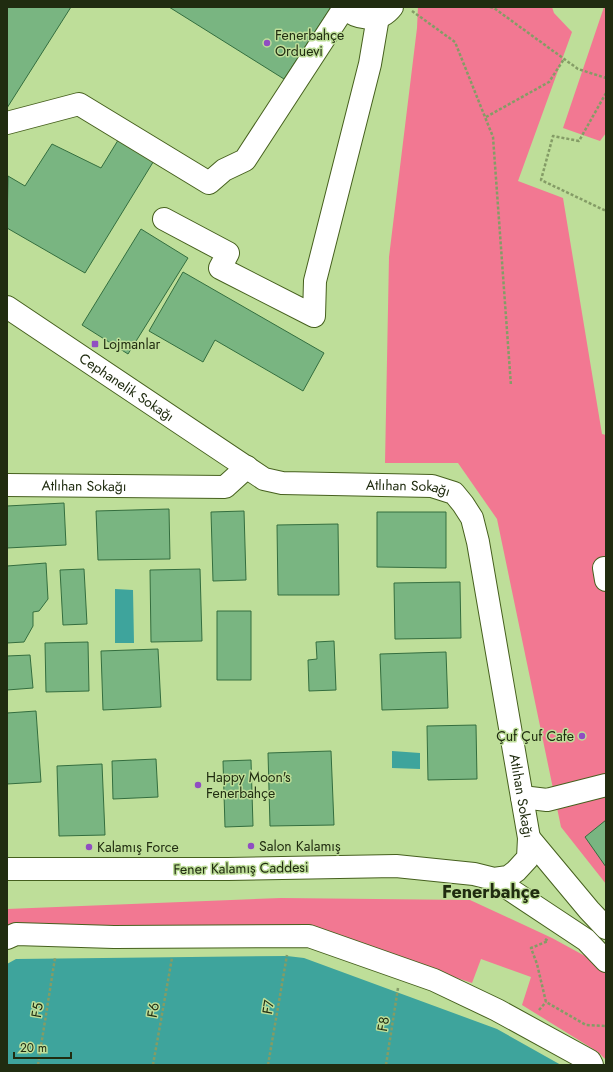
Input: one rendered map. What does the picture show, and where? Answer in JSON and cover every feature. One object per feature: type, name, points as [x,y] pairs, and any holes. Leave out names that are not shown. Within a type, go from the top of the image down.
[{"type":"street","points":[[7,123],[79,104],[208,183],[224,170],[246,160],[343,7],[354,15],[366,19],[385,12]]},
{"type":"street","points":[[164,219],[228,253],[220,268],[314,316],[315,281],[370,64],[385,12]]},
{"type":"street","name":"Cephanelik Sokağı","points":[[7,308],[247,467]]},
{"type":"street","name":"Atlıhan Sokağı","points":[[7,485],[225,487],[247,467],[264,479],[282,483],[432,486],[454,493],[472,518],[478,542],[529,838],[528,858],[516,871],[508,877],[484,877]]},
{"type":"street","points":[[522,797],[546,800],[606,785]]},
{"type":"street","points":[[529,838],[589,910],[606,928]]},
{"type":"street","name":"Fener Kalamış Caddesi","points":[[7,869],[228,869],[396,866],[484,877],[586,940],[606,961]]},
{"type":"street","points":[[7,938],[16,934],[114,937],[309,936],[434,980],[525,1025],[590,1061],[592,1065]]},
{"type":"path","points":[[406,7],[455,42],[493,137],[511,386]]},
{"type":"path","points":[[490,7],[494,8],[578,69],[606,78]]},
{"type":"path","points":[[486,117],[549,82],[564,59]]},
{"type":"path","points":[[606,93],[580,141],[553,136],[541,180],[606,211]]},
{"type":"path","points":[[542,936],[548,941],[531,948],[537,964],[546,1002],[586,1025],[606,1026]]},
{"type":"path","name":"F7","points":[[268,1065],[287,952],[292,952]]},
{"type":"path","points":[[50,954],[58,954]]},
{"type":"path","name":"F5","points":[[38,1065],[55,958]]},
{"type":"path","name":"F6","points":[[153,1065],[172,958]]},
{"type":"path","points":[[391,984],[404,989]]},
{"type":"path","name":"F8","points":[[386,1065],[399,987]]},
{"type":"shaded area","points":[[418,7],[552,7],[554,13],[572,32],[518,181],[563,198],[602,434],[606,435],[606,884],[561,827],[497,519],[458,463],[385,463],[389,257],[417,28]]},
{"type":"shaded area","points":[[604,7],[606,7],[606,133],[600,141],[563,128]]},
{"type":"shaded area","points":[[281,898],[470,900],[552,938],[596,962],[606,971],[606,1060],[598,1052],[522,1005],[531,977],[481,959],[472,983],[349,942],[7,930],[7,909]]},
{"type":"water","points":[[115,589],[133,590],[134,643],[115,643]]},
{"type":"water","points":[[392,751],[420,753],[420,769],[392,768]]},
{"type":"water","points":[[287,956],[304,958],[497,1029],[561,1065],[7,1065],[7,964],[16,959]]},
{"type":"building","points":[[7,7],[71,7],[7,108]]},
{"type":"building","name":"Fenerbahçe Orduevi","points":[[169,7],[331,7],[284,79]]},
{"type":"building","points":[[120,137],[155,159],[85,273],[7,228],[8,176],[25,186],[52,144],[101,168]]},
{"type":"building","points":[[141,229],[188,258],[128,354],[82,325]]},
{"type":"building","points":[[183,272],[324,353],[303,391],[215,340],[203,362],[149,331]]},
{"type":"building","points":[[64,503],[66,545],[7,548],[7,506]]},
{"type":"building","points":[[169,509],[170,559],[98,560],[96,511]]},
{"type":"building","points":[[244,511],[246,580],[213,581],[211,512]]},
{"type":"building","points":[[377,512],[446,512],[446,568],[377,567]]},
{"type":"building","points":[[338,524],[339,595],[278,595],[277,525]]},
{"type":"building","points":[[46,563],[48,599],[39,611],[33,612],[33,626],[24,642],[7,643],[7,566]]},
{"type":"building","points":[[84,569],[87,624],[63,625],[60,570]]},
{"type":"building","points":[[200,569],[202,641],[151,642],[150,570]]},
{"type":"building","points":[[460,582],[461,638],[395,639],[394,583]]},
{"type":"building","points":[[217,611],[251,611],[251,680],[217,680]]},
{"type":"building","points":[[334,641],[336,690],[309,691],[308,660],[317,659],[316,642]]},
{"type":"building","points":[[88,642],[89,691],[46,692],[45,643]]},
{"type":"building","points":[[158,649],[161,707],[103,710],[101,651]]},
{"type":"building","points":[[446,652],[448,708],[382,710],[380,654]]},
{"type":"building","points":[[30,655],[33,688],[7,690],[7,656]]},
{"type":"building","points":[[36,711],[41,782],[7,784],[7,713]]},
{"type":"building","points":[[476,725],[477,779],[428,780],[427,726]]},
{"type":"building","points":[[331,751],[334,825],[270,826],[268,753]]},
{"type":"building","points":[[156,759],[158,797],[113,799],[112,761]]},
{"type":"building","points":[[251,760],[253,826],[225,827],[223,761]]},
{"type":"building","points":[[102,764],[105,835],[59,836],[57,766]]},
{"type":"building","points":[[606,820],[606,867],[585,837]]},
{"type":"place","name":"Fenerbahçe Orduevi","points":[[267,43]]},
{"type":"place","name":"Lojmanlar","points":[[95,344]]},
{"type":"place","name":"Çuf Çuf Cafe","points":[[582,736]]},
{"type":"place","name":"Happy Moon's Fenerbahçe","points":[[198,785]]},
{"type":"place","name":"Salon Kalamış","points":[[251,846]]},
{"type":"place","name":"Kalamış Force","points":[[89,847]]},
{"type":"district","name":"Fenerbahçe","points":[[491,892]]}]
